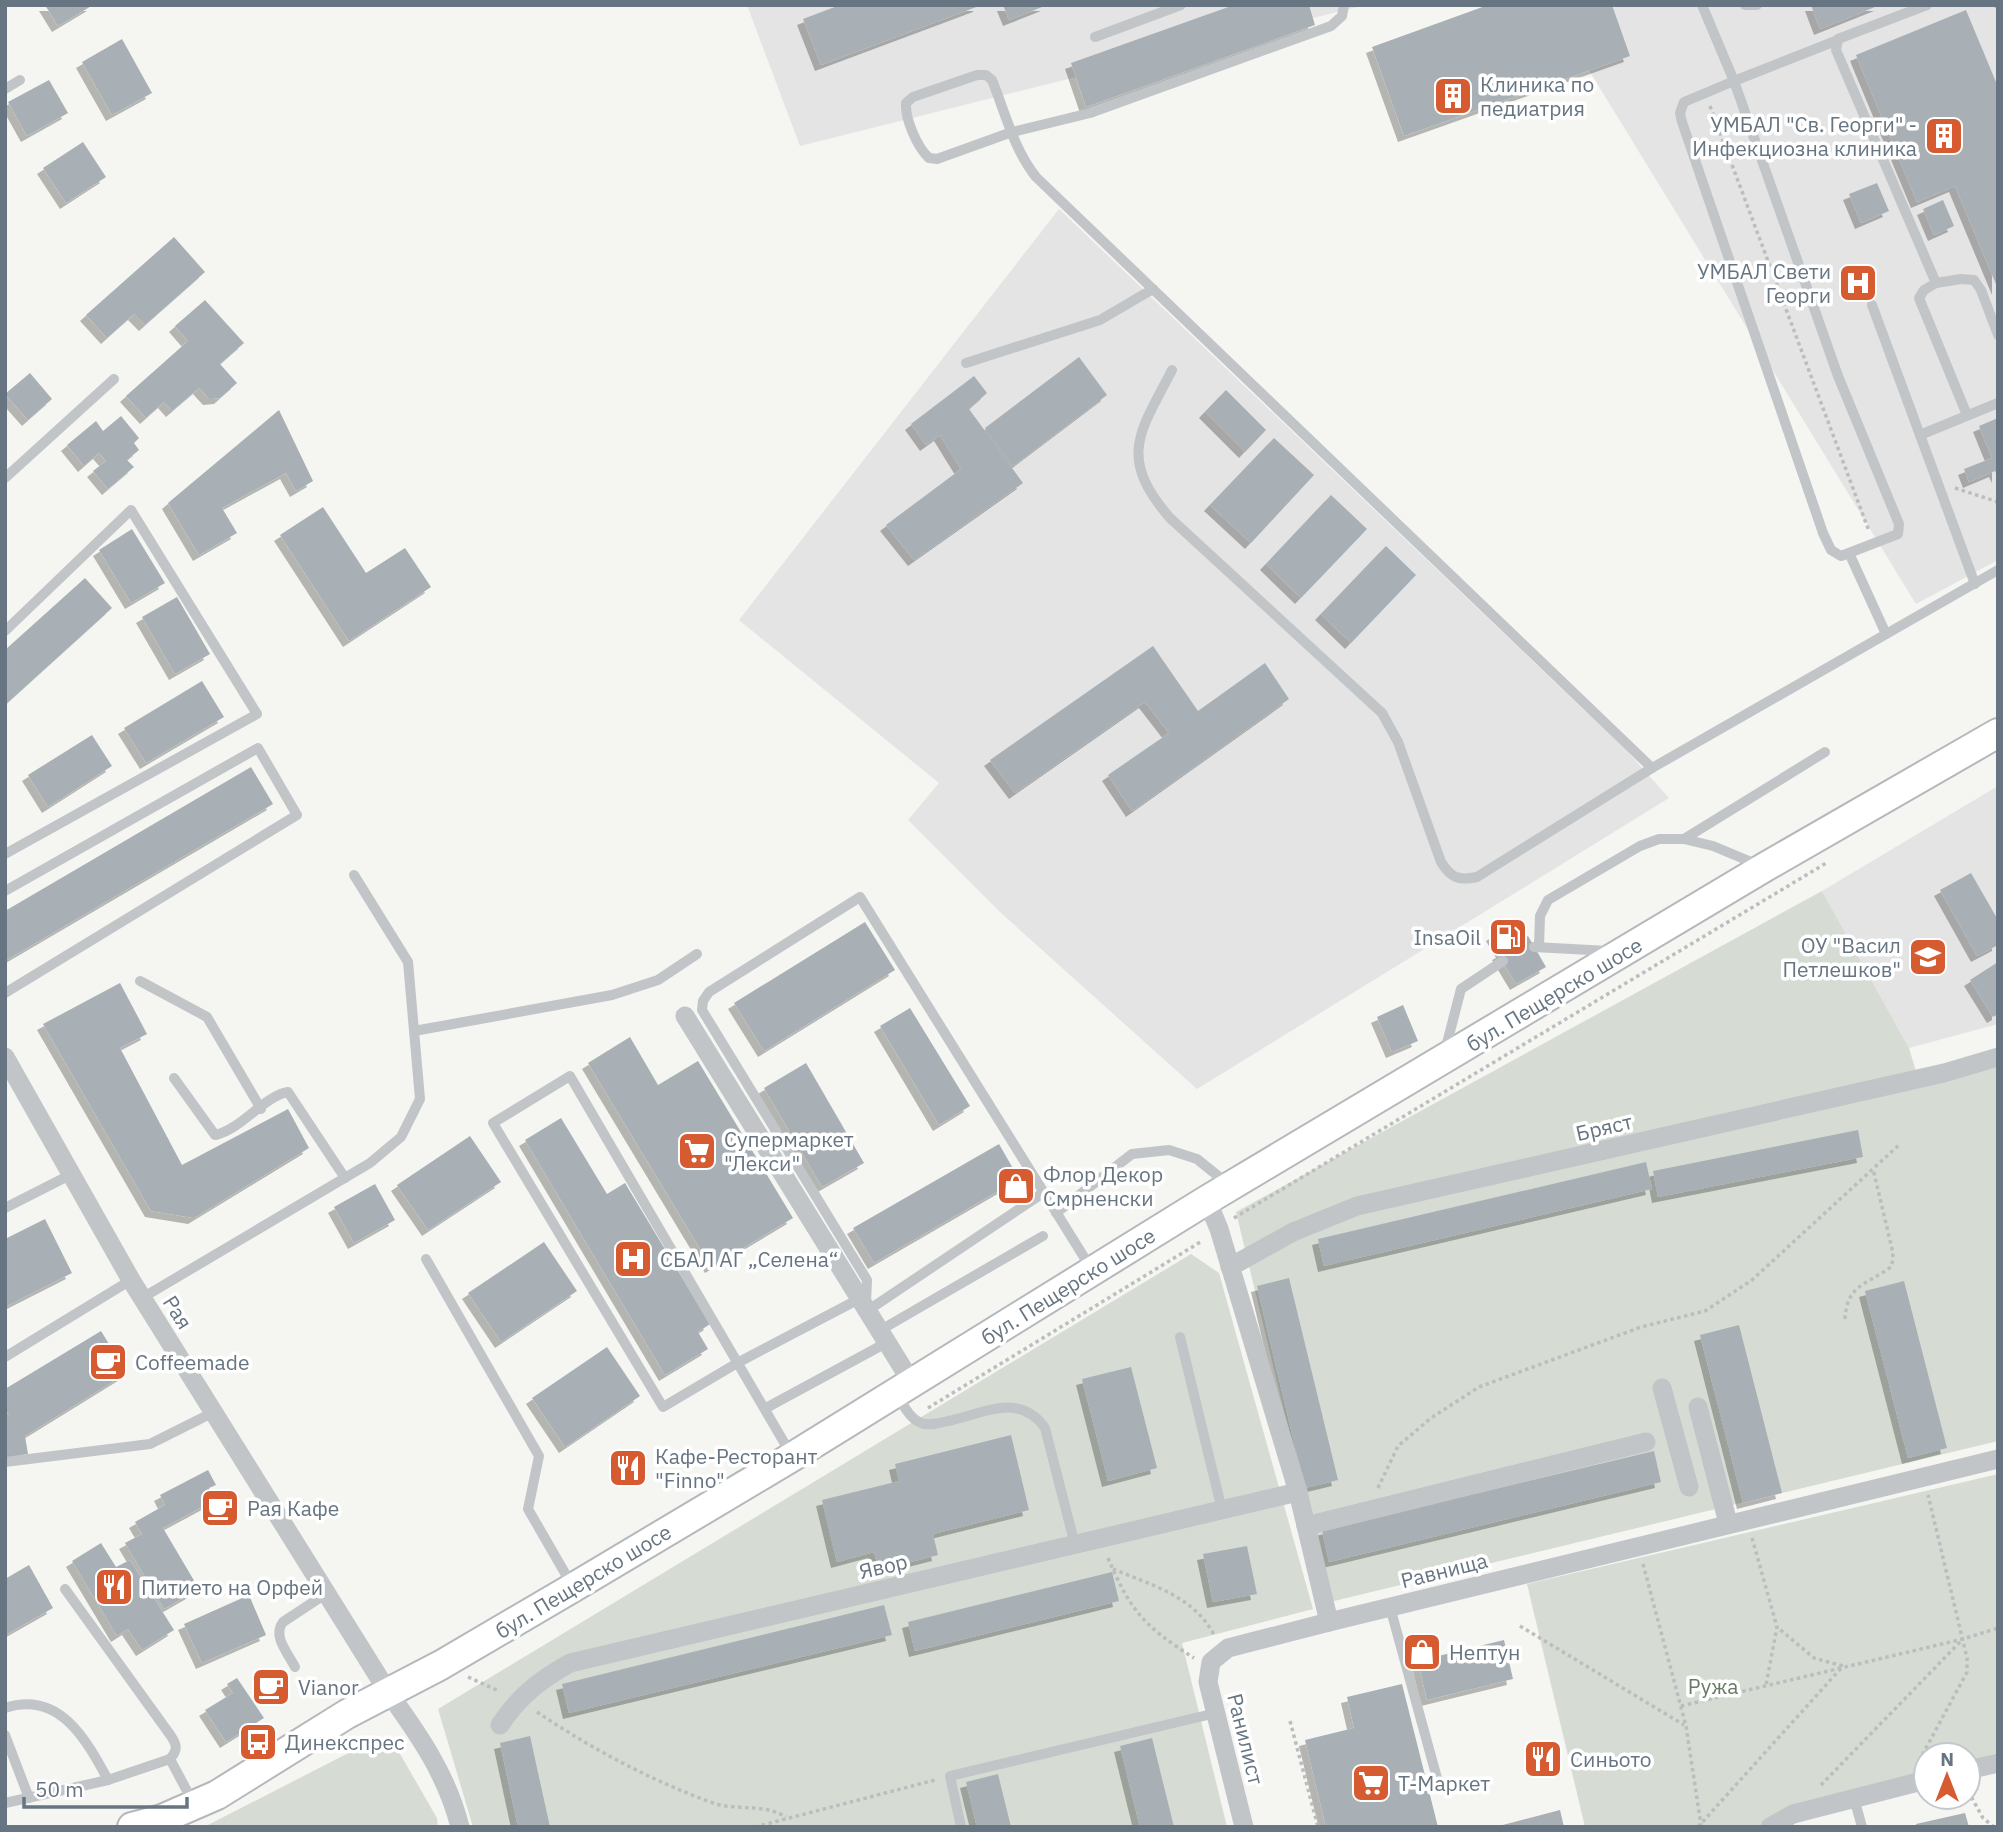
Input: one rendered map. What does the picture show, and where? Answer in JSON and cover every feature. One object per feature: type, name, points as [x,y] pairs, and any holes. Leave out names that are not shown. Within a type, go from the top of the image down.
[{"type":"main road","name":"бул. Пещерско шосе","points":[[132,1827],[162,1819],[217,1795],[347,1714],[441,1665],[792,1457],[1219,1193],[1442,1063],[1765,867],[1998,733]]},
{"type":"street","points":[[685,1016],[882,1338],[904,1388]]},
{"type":"street","name":"Рая","points":[[5,1057],[131,1280],[388,1692]]},
{"type":"street","name":"Бряст","points":[[1230,1267],[1293,1233],[1357,1206],[1944,1073],[1998,1057]]},
{"type":"street","points":[[1216,1660],[1228,1648],[1329,1622],[1298,1492],[1219,1229],[1219,1193]]},
{"type":"street","points":[[1662,1388],[1689,1487]]},
{"type":"street","points":[[1675,1429],[1700,1415],[1737,1521]]},
{"type":"street","points":[[1306,1526],[1646,1442]]},
{"type":"street","name":"Равнища","points":[[1329,1622],[1998,1459]]},
{"type":"street","name":"Явор","points":[[500,1725],[518,1699],[542,1679],[569,1663],[1298,1492]]},
{"type":"street","name":"Ранилист","points":[[1216,1660],[1208,1682],[1244,1827]]},
{"type":"street","points":[[388,1692],[434,1759],[453,1798],[460,1827]]},
{"type":"street","points":[[1783,1821],[1854,1797],[1912,1784]]},
{"type":"lane","points":[[1095,37],[1181,5]]},
{"type":"lane","points":[[1344,5],[1342,16],[1331,26],[1090,113],[1012,132],[937,159],[929,158],[922,152],[906,112],[906,103],[914,97],[977,75],[986,75],[992,80],[1012,132],[1027,167],[1036,177],[1652,768]]},
{"type":"lane","points":[[1702,5],[1734,81],[1838,376],[1899,524],[1898,534],[1841,556],[1831,550],[1823,533],[1680,114],[1684,102],[1734,81],[1838,39],[1927,5]]},
{"type":"lane","points":[[1745,5],[1757,5]]},
{"type":"lane","points":[[1838,39],[1836,50],[1936,284]]},
{"type":"lane","points":[[5,89],[20,80]]},
{"type":"lane","points":[[1967,415],[1919,298],[1924,290],[1936,284],[1961,279],[1974,280],[1981,290],[1998,335]]},
{"type":"lane","points":[[966,363],[1100,320],[1153,289]]},
{"type":"lane","points":[[1872,305],[1975,583]]},
{"type":"lane","points":[[1172,370],[1142,428],[1137,452],[1139,472],[1154,499],[1382,713],[1398,742],[1441,862],[1449,874],[1462,880],[1477,877],[1652,768],[1998,570]]},
{"type":"lane","points":[[5,478],[114,379]]},
{"type":"lane","points":[[1920,435],[1998,403]]},
{"type":"lane","points":[[5,631],[131,510],[257,714],[5,853]]},
{"type":"lane","points":[[1849,553],[1886,634]]},
{"type":"lane","points":[[5,891],[258,748],[297,815],[5,993]]},
{"type":"lane","points":[[1684,839],[1825,752]]},
{"type":"lane","points":[[1624,951],[1537,947],[1540,916],[1548,900],[1640,846],[1659,839],[1684,839],[1713,846],[1765,867]]},
{"type":"lane","points":[[142,1298],[345,1178],[401,1137],[420,1100],[408,962],[355,875]]},
{"type":"lane","points":[[862,1305],[867,1280],[702,1010],[709,992],[860,897],[1092,1271]]},
{"type":"lane","points":[[414,1031],[612,995],[657,980],[697,954]]},
{"type":"lane","points":[[1442,1063],[1461,989],[1503,961]]},
{"type":"lane","points":[[140,981],[207,1017],[261,1109]]},
{"type":"lane","points":[[792,1457],[766,1408],[739,1362],[570,1076],[493,1123],[663,1408],[739,1362],[862,1305],[1043,1193]]},
{"type":"lane","points":[[174,1078],[215,1135],[223,1133],[280,1094],[288,1092],[345,1178]]},
{"type":"lane","points":[[1056,1213],[1132,1154],[1169,1150],[1197,1159],[1219,1193]]},
{"type":"lane","points":[[5,1208],[72,1174]]},
{"type":"lane","points":[[766,1408],[1043,1236]]},
{"type":"lane","points":[[426,1259],[539,1456],[528,1509],[573,1587]]},
{"type":"lane","points":[[5,1357],[131,1280]]},
{"type":"lane","points":[[1180,1337],[1222,1510]]},
{"type":"lane","points":[[904,1388],[913,1417],[922,1423],[937,1424],[1017,1406],[1035,1413],[1045,1429],[1075,1545]]},
{"type":"lane","points":[[5,1462],[150,1444],[214,1412]]},
{"type":"lane","points":[[5,1803],[108,1780],[170,1759],[176,1753],[176,1744],[171,1736],[65,1589]]},
{"type":"lane","points":[[295,1667],[278,1635],[278,1629],[283,1622],[327,1593]]},
{"type":"lane","points":[[1390,1607],[1440,1788]]},
{"type":"lane","points":[[5,1708],[40,1703],[68,1718],[108,1780]]},
{"type":"lane","points":[[961,1827],[950,1776],[1216,1713]]},
{"type":"lane","points":[[5,1735],[29,1798]]},
{"type":"lane","points":[[170,1759],[194,1805]]},
{"type":"lane","points":[[1854,1797],[1862,1827]]},
{"type":"path","points":[[1706,93],[1873,543]]},
{"type":"path","points":[[1937,481],[1998,502]]},
{"type":"path","points":[[913,1417],[1830,860]]},
{"type":"path","points":[[1367,1511],[1398,1446],[1432,1418],[1479,1387],[1641,1327],[1705,1311],[1752,1280],[1899,1145]]},
{"type":"path","points":[[1845,1319],[1846,1302],[1853,1291],[1892,1266],[1893,1253],[1873,1169]]},
{"type":"path","points":[[1906,1785],[1967,1672],[1963,1639],[1924,1476]]},
{"type":"path","points":[[1737,1521],[1777,1627],[1814,1658],[1843,1666]]},
{"type":"path","points":[[1100,1539],[1131,1607],[1147,1625],[1216,1660]]},
{"type":"path","points":[[1639,1546],[1686,1726],[1700,1826]]},
{"type":"path","points":[[1113,1569],[1175,1595],[1194,1608],[1206,1621],[1216,1660]]},
{"type":"path","points":[[1520,1626],[1686,1726]]},
{"type":"path","points":[[1766,1685],[1777,1627]]},
{"type":"path","points":[[1681,1706],[1963,1639],[1998,1628]]},
{"type":"path","points":[[1783,1821],[1963,1639]]},
{"type":"path","points":[[441,1665],[518,1699],[590,1747],[674,1789],[720,1805],[774,1810],[786,1818]]},
{"type":"path","points":[[1700,1826],[1843,1666]]},
{"type":"path","points":[[1290,1721],[1318,1827]]},
{"type":"path","points":[[755,1827],[950,1776]]},
{"type":"path","points":[[1979,1811],[1994,1827]]},
{"type":"shaded area","points":[[747,5],[1365,5],[800,146]]},
{"type":"shaded area","name":"УМБАЛ Свети Георги","points":[[1549,5],[1998,5],[1998,560],[1916,604]]},
{"type":"shaded area","points":[[1059,209],[1627,751],[1669,798],[1197,1089],[1002,914],[908,820],[939,783],[739,620]]},
{"type":"shaded area","name":"ОУ \"Васил Петлешков\"","points":[[1998,786],[1998,1024],[1909,1048],[1822,891]]},
{"type":"green space","points":[[1822,891],[1909,1048],[1920,1085],[1998,1067],[1998,1441],[1330,1602],[1236,1212]]},
{"type":"green space","points":[[1191,1254],[1219,1273],[1313,1609],[1182,1643],[1227,1827],[473,1827],[438,1709]]},
{"type":"green space","name":"Ружа","points":[[1998,1474],[1998,1753],[1982,1757],[1982,1741],[1912,1741],[1912,1775],[1788,1806],[1759,1827],[1585,1827],[1527,1584]]},
{"type":"green space","points":[[383,1742],[396,1747],[437,1818],[438,1827],[204,1827],[368,1743]]},
{"type":"building","points":[[45,5],[93,5],[58,26]]},
{"type":"building","points":[[840,5],[979,6],[821,65],[803,19]]},
{"type":"building","points":[[1003,5],[1047,5],[1009,20]]},
{"type":"building","points":[[1234,5],[1309,5],[1315,25],[1086,107],[1071,63]]},
{"type":"building","name":"Клиника по педиатрия","points":[[1488,5],[1612,5],[1630,56],[1404,136],[1372,47]]},
{"type":"building","points":[[1811,5],[1880,5],[1820,29]]},
{"type":"building","name":"УМБАЛ \"Св. Георги\" - Инфекциозна клиника","points":[[1966,10],[1998,87],[1998,289],[1955,186],[1917,202],[1856,55]]},
{"type":"building","points":[[122,39],[152,93],[112,115],[82,62]]},
{"type":"building","points":[[49,80],[68,113],[27,136],[8,102]]},
{"type":"building","points":[[83,142],[106,177],[66,203],[43,168]]},
{"type":"building","points":[[1877,183],[1889,211],[1861,223],[1849,194]]},
{"type":"building","points":[[1943,200],[1954,226],[1934,235],[1923,209]]},
{"type":"building","points":[[174,237],[205,272],[145,325],[134,314],[107,338],[86,315]]},
{"type":"building","points":[[205,300],[244,343],[220,364],[237,383],[220,398],[209,399],[199,388],[172,411],[164,402],[146,418],[126,396],[188,341],[175,326]]},
{"type":"building","points":[[1079,357],[1107,395],[1013,466],[985,428]]},
{"type":"building","points":[[30,373],[52,399],[28,420],[5,394]]},
{"type":"building","points":[[974,376],[987,393],[969,409],[1023,483],[914,560],[886,525],[961,469],[940,435],[926,445],[911,424]]},
{"type":"building","points":[[1226,390],[1266,430],[1245,452],[1205,412]]},
{"type":"building","points":[[279,410],[313,481],[296,491],[286,473],[222,508],[237,533],[199,555],[168,503]]},
{"type":"building","points":[[121,416],[139,438],[134,443],[139,450],[127,460],[134,467],[108,489],[93,471],[106,461],[99,453],[84,466],[67,445],[96,421],[103,431]]},
{"type":"building","points":[[1998,418],[1998,477],[1995,471],[1969,482],[1964,469],[1992,458],[1979,426]]},
{"type":"building","points":[[1274,438],[1314,475],[1251,543],[1210,505]]},
{"type":"building","points":[[1331,495],[1367,529],[1301,598],[1266,564]]},
{"type":"building","points":[[323,507],[366,573],[405,548],[431,587],[349,641],[280,535]]},
{"type":"building","points":[[132,529],[165,583],[131,603],[99,550]]},
{"type":"building","points":[[1386,546],[1416,575],[1351,643],[1321,614]]},
{"type":"building","points":[[85,578],[112,608],[5,705],[5,650]]},
{"type":"building","points":[[177,597],[210,654],[175,674],[142,617]]},
{"type":"building","points":[[1153,646],[1198,711],[1265,663],[1289,699],[1132,811],[1108,775],[1169,733],[1145,702],[1015,793],[990,760]]},
{"type":"building","points":[[202,681],[224,717],[146,763],[124,728]]},
{"type":"building","points":[[92,735],[112,766],[48,807],[28,775]]},
{"type":"building","points":[[251,767],[273,804],[5,961],[5,911]]},
{"type":"building","points":[[1971,873],[1998,920],[1998,945],[1977,956],[1940,890]]},
{"type":"building","points":[[865,922],[895,970],[764,1051],[734,1003]]},
{"type":"building","points":[[1514,922],[1524,939],[1528,936],[1546,967],[1516,984],[1498,954],[1502,952],[1492,935]]},
{"type":"building","points":[[1998,962],[1998,1014],[1993,1017],[1970,980]]},
{"type":"building","points":[[120,983],[147,1034],[120,1048],[182,1165],[288,1109],[309,1148],[194,1218],[151,1211],[43,1024]]},
{"type":"building","points":[[1403,1005],[1418,1041],[1392,1052],[1377,1017]]},
{"type":"building","points":[[910,1008],[970,1106],[939,1125],[880,1026]]},
{"type":"building","name":"Супермаркет \"Лекси\"","points":[[630,1037],[658,1085],[698,1061],[793,1218],[711,1267],[588,1063]]},
{"type":"building","points":[[806,1063],[864,1163],[822,1187],[764,1088]]},
{"type":"building","name":"СБАЛ АГ „Селена“","points":[[561,1118],[607,1194],[625,1183],[710,1324],[698,1332],[708,1349],[665,1375],[525,1140]]},
{"type":"building","points":[[1858,1130],[1863,1157],[1658,1197],[1653,1171]]},
{"type":"building","points":[[470,1136],[501,1182],[428,1230],[397,1185]]},
{"type":"building","points":[[999,1144],[1019,1179],[874,1263],[853,1228]]},
{"type":"building","points":[[1646,1162],[1652,1189],[1324,1266],[1318,1239]]},
{"type":"building","points":[[375,1184],[395,1220],[354,1243],[334,1207]]},
{"type":"building","points":[[45,1219],[72,1273],[5,1307],[5,1239]]},
{"type":"building","points":[[544,1242],[577,1291],[501,1342],[468,1293]]},
{"type":"building","points":[[1289,1278],[1338,1480],[1305,1488],[1257,1286]]},
{"type":"building","points":[[1904,1281],[1947,1448],[1908,1458],[1865,1291]]},
{"type":"building","points":[[1739,1325],[1782,1493],[1743,1503],[1700,1335]]},
{"type":"building","points":[[101,1331],[127,1373],[25,1436],[28,1454],[5,1458],[5,1415],[9,1415],[5,1409],[5,1389]]},
{"type":"building","points":[[607,1347],[640,1396],[565,1447],[532,1398]]},
{"type":"building","points":[[1131,1367],[1157,1468],[1108,1481],[1082,1379]]},
{"type":"building","points":[[1011,1435],[1029,1510],[933,1534],[938,1555],[879,1570],[874,1552],[837,1562],[822,1500],[899,1481],[895,1464]]},
{"type":"building","points":[[1654,1451],[1661,1482],[1329,1562],[1322,1530]]},
{"type":"building","points":[[208,1470],[216,1485],[209,1488],[215,1500],[163,1528],[199,1589],[164,1609],[125,1543],[142,1534],[135,1522],[165,1505],[160,1495]]},
{"type":"building","points":[[101,1543],[116,1567],[130,1560],[174,1630],[142,1650],[128,1629],[117,1636],[72,1561]]},
{"type":"building","points":[[1247,1546],[1257,1594],[1213,1602],[1203,1554]]},
{"type":"building","points":[[29,1565],[53,1608],[7,1634],[5,1579]]},
{"type":"building","points":[[1112,1572],[1119,1601],[915,1651],[908,1622]]},
{"type":"building","points":[[249,1595],[266,1635],[202,1663],[184,1624]]},
{"type":"building","points":[[884,1605],[892,1635],[569,1713],[562,1684]]},
{"type":"building","points":[[1504,1640],[1513,1679],[1427,1700],[1418,1661]]},
{"type":"building","points":[[237,1678],[264,1718],[226,1742],[205,1710],[233,1693],[227,1684]]},
{"type":"building","name":"Т-Маркет","points":[[1402,1684],[1438,1827],[1326,1827],[1305,1740],[1354,1728],[1347,1697]]},
{"type":"building","points":[[530,1736],[550,1827],[518,1827],[500,1743]]},
{"type":"building","points":[[1152,1738],[1174,1827],[1140,1827],[1120,1746]]},
{"type":"building","points":[[998,1774],[1011,1827],[977,1827],[966,1782]]},
{"type":"building","points":[[1560,1810],[1564,1827],[1499,1827],[1499,1826]]},
{"type":"building","points":[[1965,1813],[1969,1827],[1917,1827],[1916,1824]]},
{"type":"place","name":"Клиника по педиатрия","points":[[1453,96]]},
{"type":"place","name":"УМБАЛ \"Св. Георги\" - Инфекциозна клиника","points":[[1944,136]]},
{"type":"place","name":"УМБАЛ Свети Георги","points":[[1858,283]]},
{"type":"place","name":"InsaOil","points":[[1508,937]]},
{"type":"place","name":"ОУ \"Васил Петлешков\"","points":[[1928,957]]},
{"type":"place","name":"Супермаркет \"Лекси\"","points":[[697,1151]]},
{"type":"place","name":"Флор Декор Смрненски","points":[[1016,1186]]},
{"type":"place","name":"СБАЛ АГ „Селена“","points":[[633,1259]]},
{"type":"place","name":"Coffeemade","points":[[108,1362]]},
{"type":"place","name":"Кафе-Ресторант \"Finno\"","points":[[628,1468]]},
{"type":"place","name":"Рая Кафе","points":[[220,1508]]},
{"type":"place","name":"Питието на Орфей","points":[[114,1587]]},
{"type":"place","name":"Нептун","points":[[1422,1652]]},
{"type":"place","name":"Vianor","points":[[271,1687]]},
{"type":"place","name":"Динекспрес","points":[[258,1742]]},
{"type":"place","name":"Синьото","points":[[1543,1759]]},
{"type":"place","name":"Т-Маркет","points":[[1371,1783]]}]
